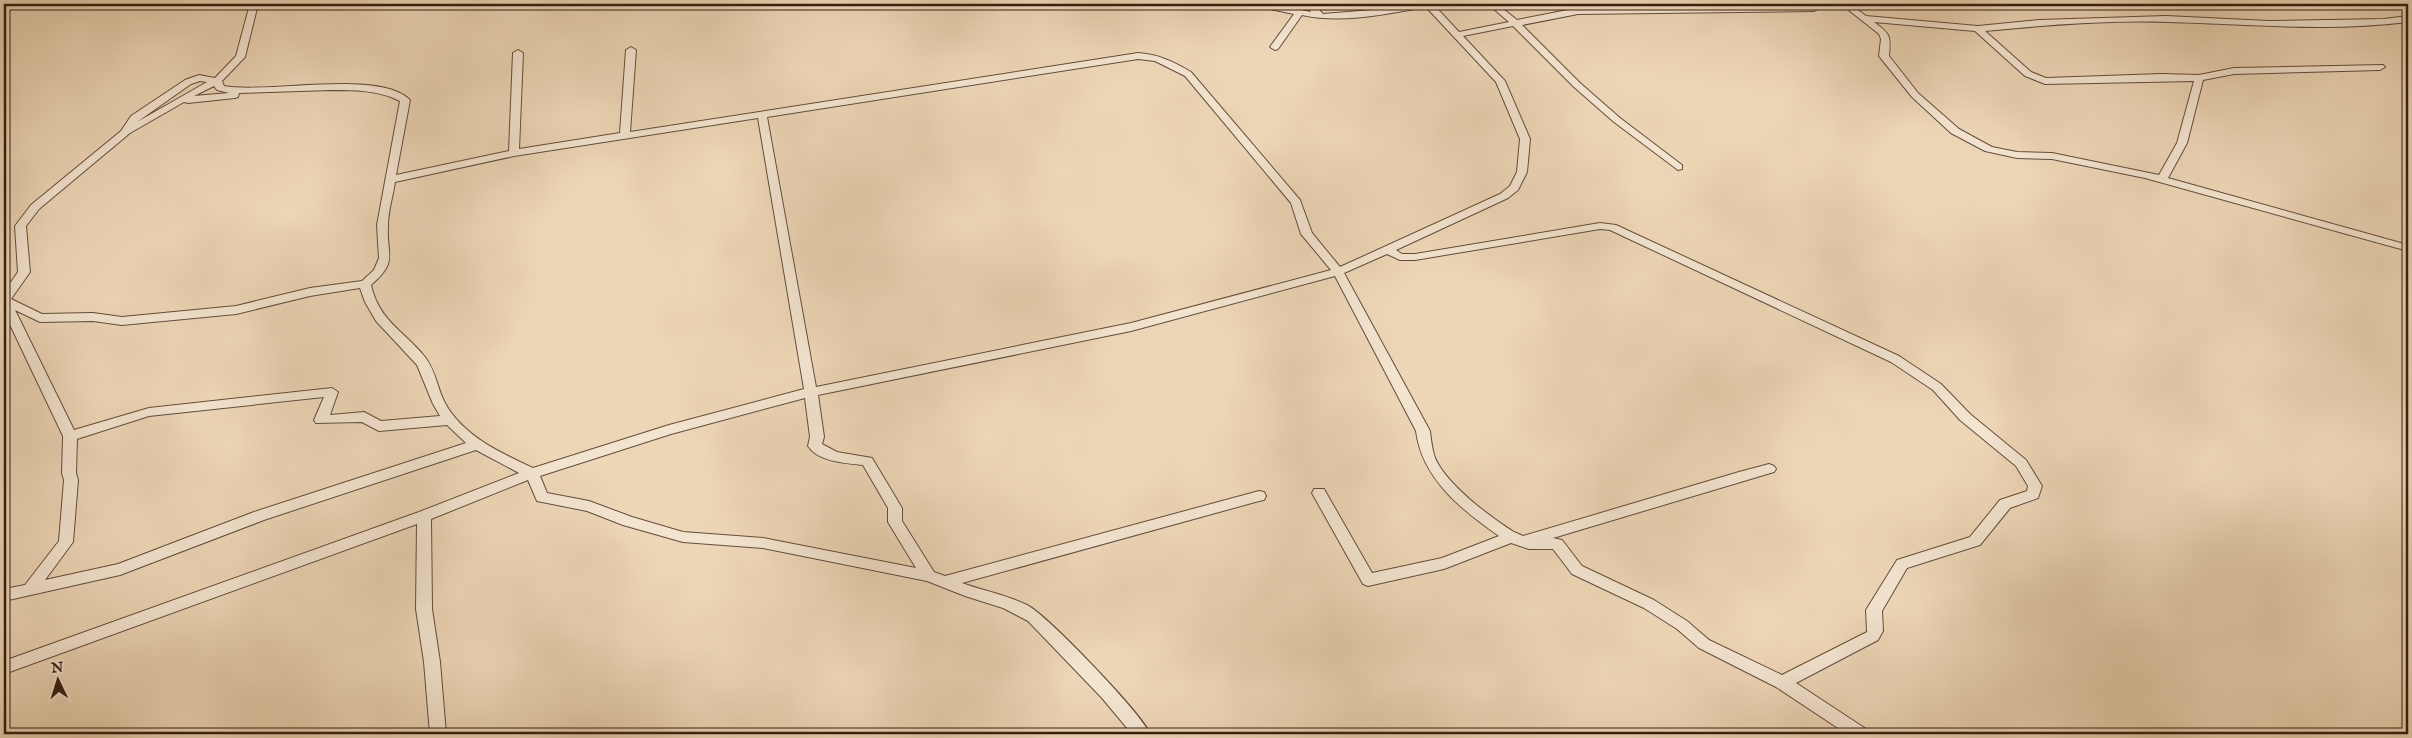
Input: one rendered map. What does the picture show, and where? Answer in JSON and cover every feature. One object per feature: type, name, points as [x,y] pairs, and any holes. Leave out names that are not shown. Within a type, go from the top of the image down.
[{"type":"street","points":[[4,300],[24,272],[20,226],[26,217],[125,133],[178,101],[217,82],[240,57],[254,4]]},
{"type":"street","points":[[4,668],[424,516],[532,473],[669,430],[811,392],[1131,327],[1338,272],[1504,196],[1514,188],[1522,172],[1525,139],[1500,81],[1428,4],[1352,16],[1319,17],[1259,4]]},
{"type":"street","points":[[1310,4],[1319,17]]},
{"type":"street","points":[[1492,4],[1514,22],[1577,85],[1617,120],[1678,167]]},
{"type":"street","points":[[1845,4],[1883,33],[1886,39],[1884,56],[1915,96],[1955,131],[1973,142],[2002,153],[2052,156],[2162,179],[2408,248]]},
{"type":"street","points":[[1456,35],[1514,22],[1578,11],[1813,8]]},
{"type":"street","points":[[1275,47],[1299,13]]},
{"type":"street","points":[[1861,18],[1978,29],[2039,24],[2166,19],[2269,24],[2384,22],[2408,19]]},
{"type":"street","points":[[1978,29],[2028,74],[2045,81],[2162,77],[2199,78],[2234,71],[2380,67]]},
{"type":"street","points":[[625,136],[631,50]]},
{"type":"street","points":[[514,153],[518,53]]},
{"type":"street","points":[[390,180],[514,153],[1138,56],[1154,57],[1188,74],[1194,80],[1296,202],[1307,234],[1338,272],[1423,431],[1424,445],[1429,460],[1453,493],[1517,540],[1536,545],[1557,544],[1577,570],[1649,604],[1682,625],[1704,644],[1782,682],[1860,734]]},
{"type":"street","points":[[4,300],[40,318],[93,317],[122,321],[236,310],[310,292],[364,284],[379,272],[385,258],[382,226],[406,104],[399,96],[366,88],[268,91],[224,89],[218,86],[217,82],[199,78],[188,82],[134,118],[125,133]]},
{"type":"street","points":[[2162,179],[2182,143],[2199,78]]},
{"type":"street","points":[[178,101],[268,91]]},
{"type":"street","points":[[762,114],[811,392],[817,437],[815,446],[834,456],[867,460],[894,508],[895,522],[929,576]]},
{"type":"street","points":[[1387,249],[1400,257],[1415,257],[1600,226],[1612,227],[1895,359],[1937,387],[1965,417],[2021,463],[2035,486],[2033,494],[2005,504],[1975,541],[1902,564],[1874,610],[1874,636],[1782,682]]},
{"type":"street","points":[[364,284],[367,298],[388,330],[422,361],[429,374],[432,391],[448,420],[478,444],[532,473],[542,497],[589,506],[628,521],[683,537],[763,543],[929,576],[970,592],[1008,603],[1033,617],[1108,693],[1142,734]]},
{"type":"street","points":[[4,300],[70,436],[69,473],[71,480],[66,542],[28,591]]},
{"type":"street","points":[[70,436],[148,412],[332,392],[321,420],[364,417],[380,426],[448,420]]},
{"type":"street","points":[[4,595],[120,569],[259,516],[478,444]]},
{"type":"street","points":[[1319,493],[1368,580],[1444,563],[1517,540],[1609,517],[1695,489],[1769,469]]},
{"type":"street","points":[[944,582],[1259,496]]},
{"type":"street","points":[[424,516],[424,608],[432,662],[438,734]]}]
